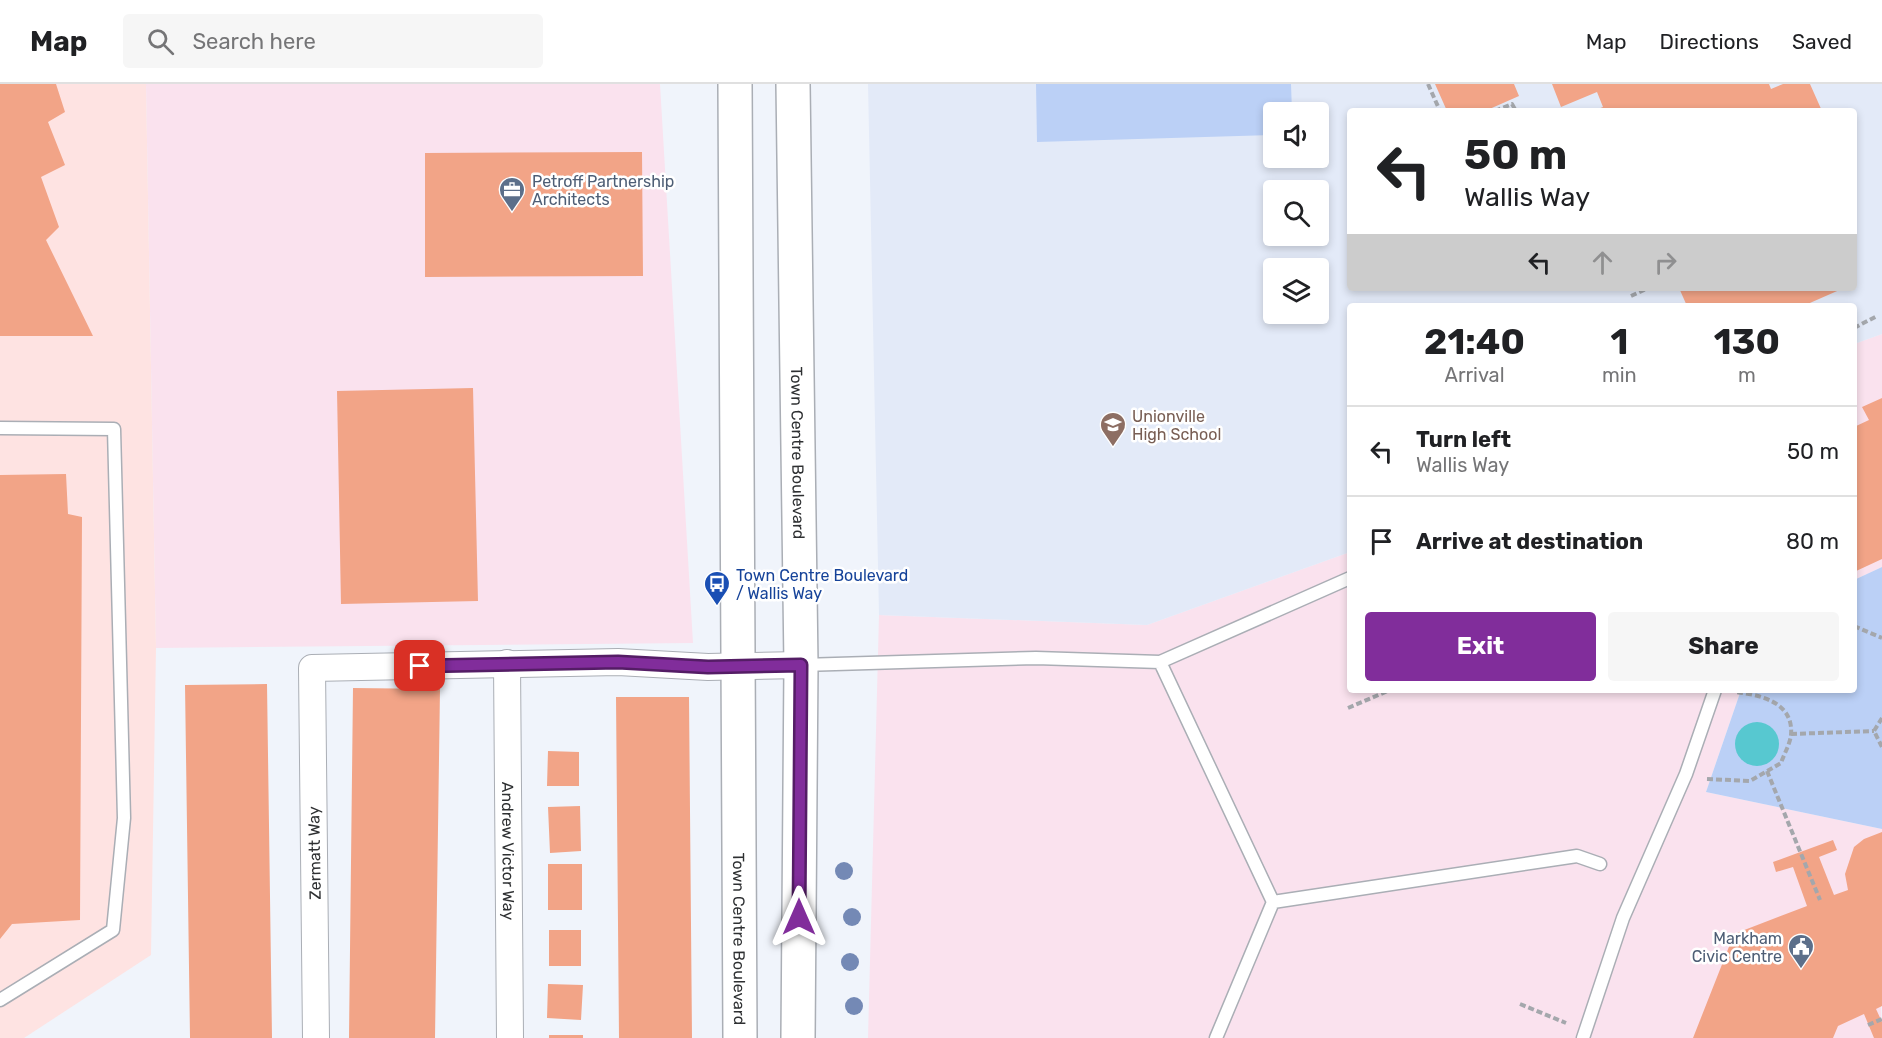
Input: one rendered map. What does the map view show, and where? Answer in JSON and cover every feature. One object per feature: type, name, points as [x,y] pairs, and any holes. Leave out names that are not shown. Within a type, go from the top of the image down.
[{"type":"main road","name":"Town Centre Boulevard","points":[[735,84],[740,1038]]},
{"type":"main road","name":"Town Centre Boulevard","points":[[793,84],[801,665],[798,1038]]},
{"type":"street","points":[[507,663],[801,665]]},
{"type":"street","name":"Zermatt Way","points":[[316,1038],[312,668],[507,663]]},
{"type":"street","name":"Andrew Victor Way","points":[[507,663],[510,1038]]},
{"type":"lane","points":[[0,428],[114,429],[124,818],[113,930],[0,1000]]},
{"type":"lane","points":[[801,665],[1036,658],[1160,662],[1347,579]]},
{"type":"lane","points":[[1160,662],[1273,902],[1216,1038]]},
{"type":"lane","points":[[1584,1035],[1623,918],[1686,774],[1714,693]]},
{"type":"lane","points":[[1273,902],[1577,856],[1600,864]]},
{"type":"path","points":[[1428,84],[1439,108]]},
{"type":"path","points":[[1502,108],[1512,104],[1514,108]]},
{"type":"path","points":[[1630,296],[1641,291]]},
{"type":"path","points":[[1857,326],[1877,316]]},
{"type":"path","points":[[1857,627],[1882,638]]},
{"type":"path","points":[[1348,708],[1383,693]]},
{"type":"path","points":[[1686,774],[1720,782],[1750,782],[1782,763],[1791,734],[1785,713],[1769,697],[1745,693]]},
{"type":"path","points":[[1874,731],[1882,718]]},
{"type":"path","points":[[1791,734],[1874,731]]},
{"type":"path","points":[[1874,731],[1882,747]]},
{"type":"path","points":[[1767,771],[1820,900]]},
{"type":"path","points":[[1520,1004],[1584,1035]]},
{"type":"path","points":[[1868,1025],[1882,1019]]},
{"type":"shaded area","points":[[0,84],[146,84],[156,648],[151,955],[24,1038],[0,1038]]},
{"type":"shaded area","points":[[146,84],[660,84],[693,643],[156,648]]},
{"type":"shaded area","name":"Unionville High School","points":[[868,84],[1882,84],[1882,334],[1857,343],[1857,303],[1347,303],[1347,553],[1147,625],[879,615]]},
{"type":"shaded area","points":[[1036,84],[1291,84],[1292,102],[1263,102],[1263,135],[1037,142]]},
{"type":"shaded area","points":[[1882,334],[1882,567],[1857,579],[1857,343]]},
{"type":"shaded area","points":[[1347,553],[1347,693],[1740,693],[1706,792],[1882,829],[1881,1038],[868,1038],[879,615],[1147,625]]},
{"type":"shaded area","points":[[1882,567],[1882,829],[1706,792],[1740,693],[1857,693],[1857,579]]},
{"type":"shaded area","points":[[1757,722],[1772,729],[1779,744],[1772,759],[1757,766],[1742,759],[1735,744],[1742,729]]},
{"type":"building","points":[[0,84],[56,84],[65,112],[48,122],[65,165],[41,177],[59,227],[46,240],[93,336],[0,336]]},
{"type":"building","points":[[1435,84],[1514,84],[1519,96],[1492,108],[1446,108]]},
{"type":"building","points":[[1552,84],[1769,84],[1771,89],[1783,84],[1810,84],[1821,108],[1600,108],[1603,107],[1597,92],[1561,107]]},
{"type":"building","points":[[642,152],[643,276],[425,277],[425,153]]},
{"type":"building","points":[[1680,291],[1837,291],[1810,303],[1686,303]]},
{"type":"building","points":[[473,388],[478,601],[341,604],[337,391]]},
{"type":"building","points":[[1882,398],[1882,559],[1857,571],[1857,426],[1869,420],[1862,407]]},
{"type":"building","points":[[66,474],[68,514],[82,517],[80,920],[12,924],[0,939],[0,475]]},
{"type":"building","points":[[267,684],[272,1038],[190,1038],[185,685]]},
{"type":"building","points":[[353,688],[440,689],[435,1038],[349,1038]]},
{"type":"building","points":[[616,697],[689,697],[692,1038],[619,1038]]},
{"type":"building","points":[[548,751],[579,752],[579,786],[547,786]]},
{"type":"building","points":[[580,806],[581,851],[550,853],[548,807]]},
{"type":"building","name":"Markham Civic Centre","points":[[1882,832],[1882,1006],[1876,1009],[1882,1022],[1882,1038],[1874,1038],[1864,1014],[1838,1026],[1833,1038],[1693,1038],[1734,934],[1807,906],[1793,867],[1776,872],[1773,862],[1833,840],[1837,850],[1819,857],[1834,895],[1848,890],[1845,874],[1854,847],[1864,839]]},
{"type":"building","points":[[548,864],[582,864],[582,910],[548,910]]},
{"type":"building","points":[[549,930],[581,930],[581,966],[549,966]]},
{"type":"building","points":[[548,984],[583,985],[581,1020],[547,1018]]},
{"type":"building","points":[[549,1035],[583,1035],[583,1038],[549,1038]]},
{"type":"place","name":"Petroff Partnership Architects","points":[[512,213]]},
{"type":"place","name":"Unionville High School","points":[[1113,448]]},
{"type":"place","name":"Town Centre Boulevard / Wallis Way","points":[[717,607]]},
{"type":"place","name":"Markham Civic Centre","points":[[1801,970]]},
{"type":"route","points":[[420,666],[618,662],[708,667],[801,665],[799,917]]}]
